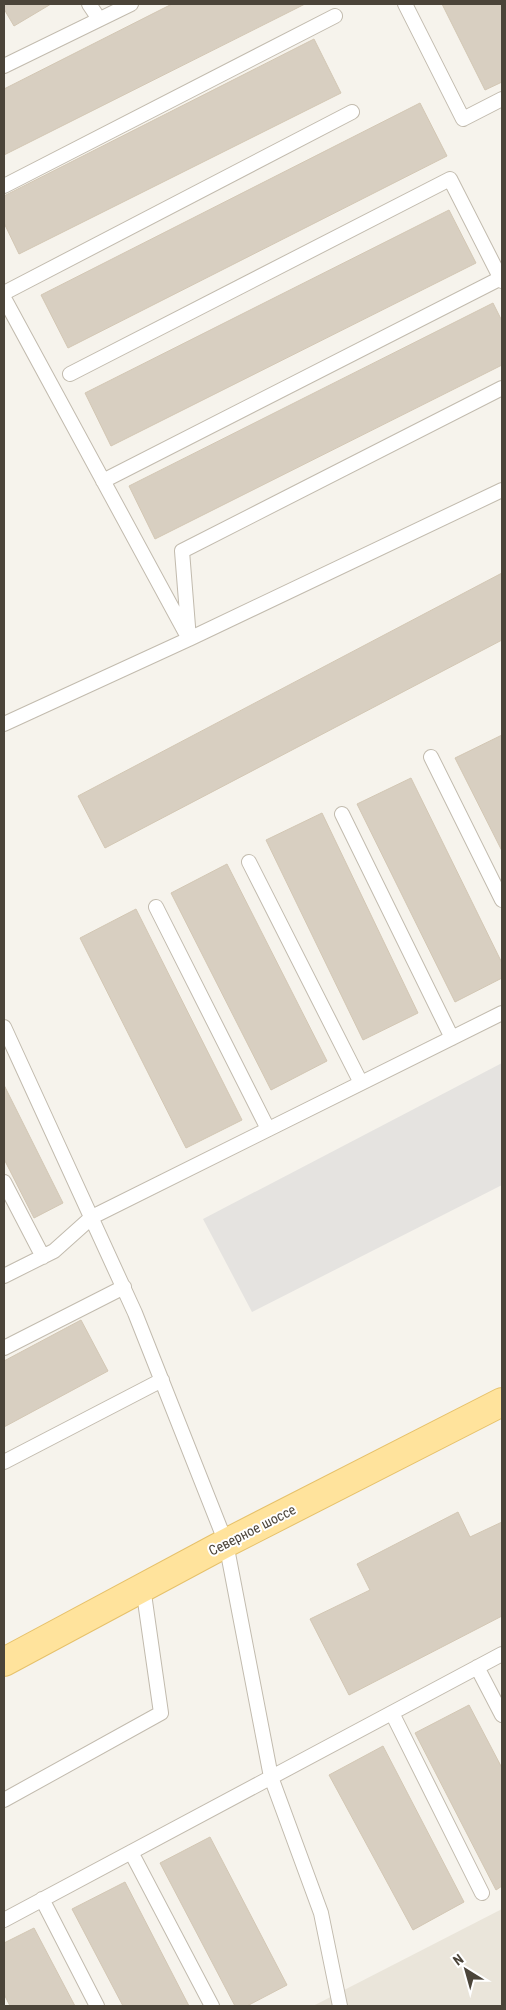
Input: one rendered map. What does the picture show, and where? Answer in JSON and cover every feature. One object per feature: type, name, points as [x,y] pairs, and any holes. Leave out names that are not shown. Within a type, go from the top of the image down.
[{"type":"main road","name":"Северное шоссе","points":[[4,1662],[226,1543],[502,1402]]},
{"type":"lane","points":[[89,4],[99,19]]},
{"type":"lane","points":[[5,62],[131,4]]},
{"type":"lane","points":[[405,4],[463,119],[502,99]]},
{"type":"lane","points":[[4,186],[335,16]]},
{"type":"lane","points":[[4,293],[352,112]]},
{"type":"lane","points":[[70,374],[450,179],[501,280],[103,481]]},
{"type":"lane","points":[[4,298],[189,640]]},
{"type":"lane","points":[[189,640],[182,551],[502,388]]},
{"type":"lane","points":[[4,724],[189,640],[502,490]]},
{"type":"lane","points":[[431,757],[502,900]]},
{"type":"lane","points":[[342,814],[452,1038]]},
{"type":"lane","points":[[249,862],[361,1083]]},
{"type":"lane","points":[[156,907],[268,1129]]},
{"type":"lane","points":[[4,1276],[54,1251],[92,1217],[502,1013]]},
{"type":"lane","points":[[4,1027],[124,1287],[226,1543],[271,1777],[321,1913],[340,2006]]},
{"type":"lane","points":[[4,1182],[43,1257]]},
{"type":"lane","points":[[4,1348],[124,1287]]},
{"type":"lane","points":[[4,1462],[162,1380]]},
{"type":"lane","points":[[4,1800],[161,1713],[143,1587]]},
{"type":"lane","points":[[4,1920],[502,1654]]},
{"type":"lane","points":[[477,1667],[502,1714]]},
{"type":"lane","points":[[392,1713],[482,1893]]},
{"type":"lane","points":[[131,1852],[212,2006]]},
{"type":"lane","points":[[42,1899],[98,2006]]},
{"type":"shaded area","points":[[502,1063],[502,1185],[252,1312],[203,1219]]},
{"type":"shaded area","points":[[502,1909],[502,2006],[313,2006]]},
{"type":"building","points":[[4,4],[51,4],[14,26],[4,9]]},
{"type":"building","points":[[172,4],[305,4],[4,155],[4,89]]},
{"type":"building","points":[[442,4],[502,4],[502,82],[485,90]]},
{"type":"building","points":[[314,39],[341,93],[19,254],[4,223],[4,196]]},
{"type":"building","points":[[420,103],[447,156],[68,348],[41,295]]},
{"type":"building","points":[[449,210],[476,263],[111,446],[85,393]]},
{"type":"building","points":[[493,303],[502,321],[502,365],[155,539],[129,486]]},
{"type":"building","points":[[502,573],[502,640],[105,848],[78,796]]},
{"type":"building","points":[[502,735],[502,851],[455,758]]},
{"type":"building","points":[[411,778],[502,963],[502,978],[455,1002],[357,804]]},
{"type":"building","points":[[322,813],[418,1013],[363,1040],[266,840]]},
{"type":"building","points":[[227,864],[327,1061],[271,1090],[171,893]]},
{"type":"building","points":[[136,909],[242,1120],[186,1148],[80,938]]},
{"type":"building","points":[[4,1085],[63,1203],[34,1218],[4,1159]]},
{"type":"building","points":[[81,1320],[108,1371],[4,1427],[4,1361]]},
{"type":"building","points":[[458,1512],[470,1537],[502,1522],[502,1616],[349,1695],[310,1619],[370,1590],[357,1564]]},
{"type":"building","points":[[469,1705],[502,1768],[502,1886],[496,1890],[415,1733]]},
{"type":"building","points":[[383,1746],[464,1902],[413,1930],[329,1775]]},
{"type":"building","points":[[210,1837],[287,1985],[247,2006],[235,2006],[160,1863]]},
{"type":"building","points":[[125,1882],[189,2006],[123,2006],[72,1909]]},
{"type":"building","points":[[34,1928],[75,2006],[10,2006],[4,1994],[4,1943]]}]
